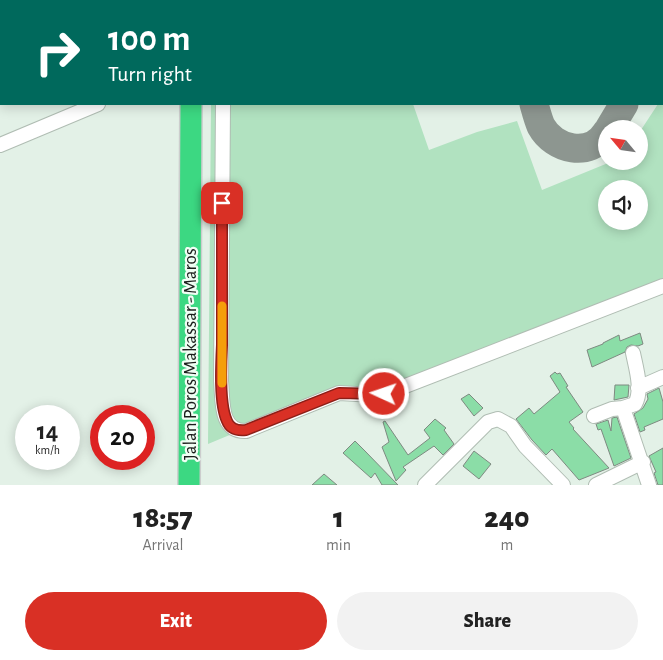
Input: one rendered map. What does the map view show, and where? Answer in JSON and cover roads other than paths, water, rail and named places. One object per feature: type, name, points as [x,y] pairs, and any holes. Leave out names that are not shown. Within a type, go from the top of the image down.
[{"type":"highway","name":"Jalan Poros Makassar - Maros","points":[[191,105],[196,137],[200,485]]},
{"type":"highway","name":"Jalan Poros Makassar - Maros","points":[[189,485],[196,137],[203,105]]},
{"type":"street","points":[[0,146],[96,105]]},
{"type":"street","points":[[223,105],[221,381],[227,422],[238,431],[246,430],[339,393],[374,394],[390,392],[663,286]]},
{"type":"street","points":[[594,416],[612,409],[636,404],[638,401],[633,353]]},
{"type":"street","points":[[638,388],[663,377]]},
{"type":"street","points":[[623,408],[650,485]]},
{"type":"street","points":[[426,485],[488,422],[498,419],[510,426],[525,446],[563,485]]},
{"type":"street","points":[[596,485],[643,462]]}]
